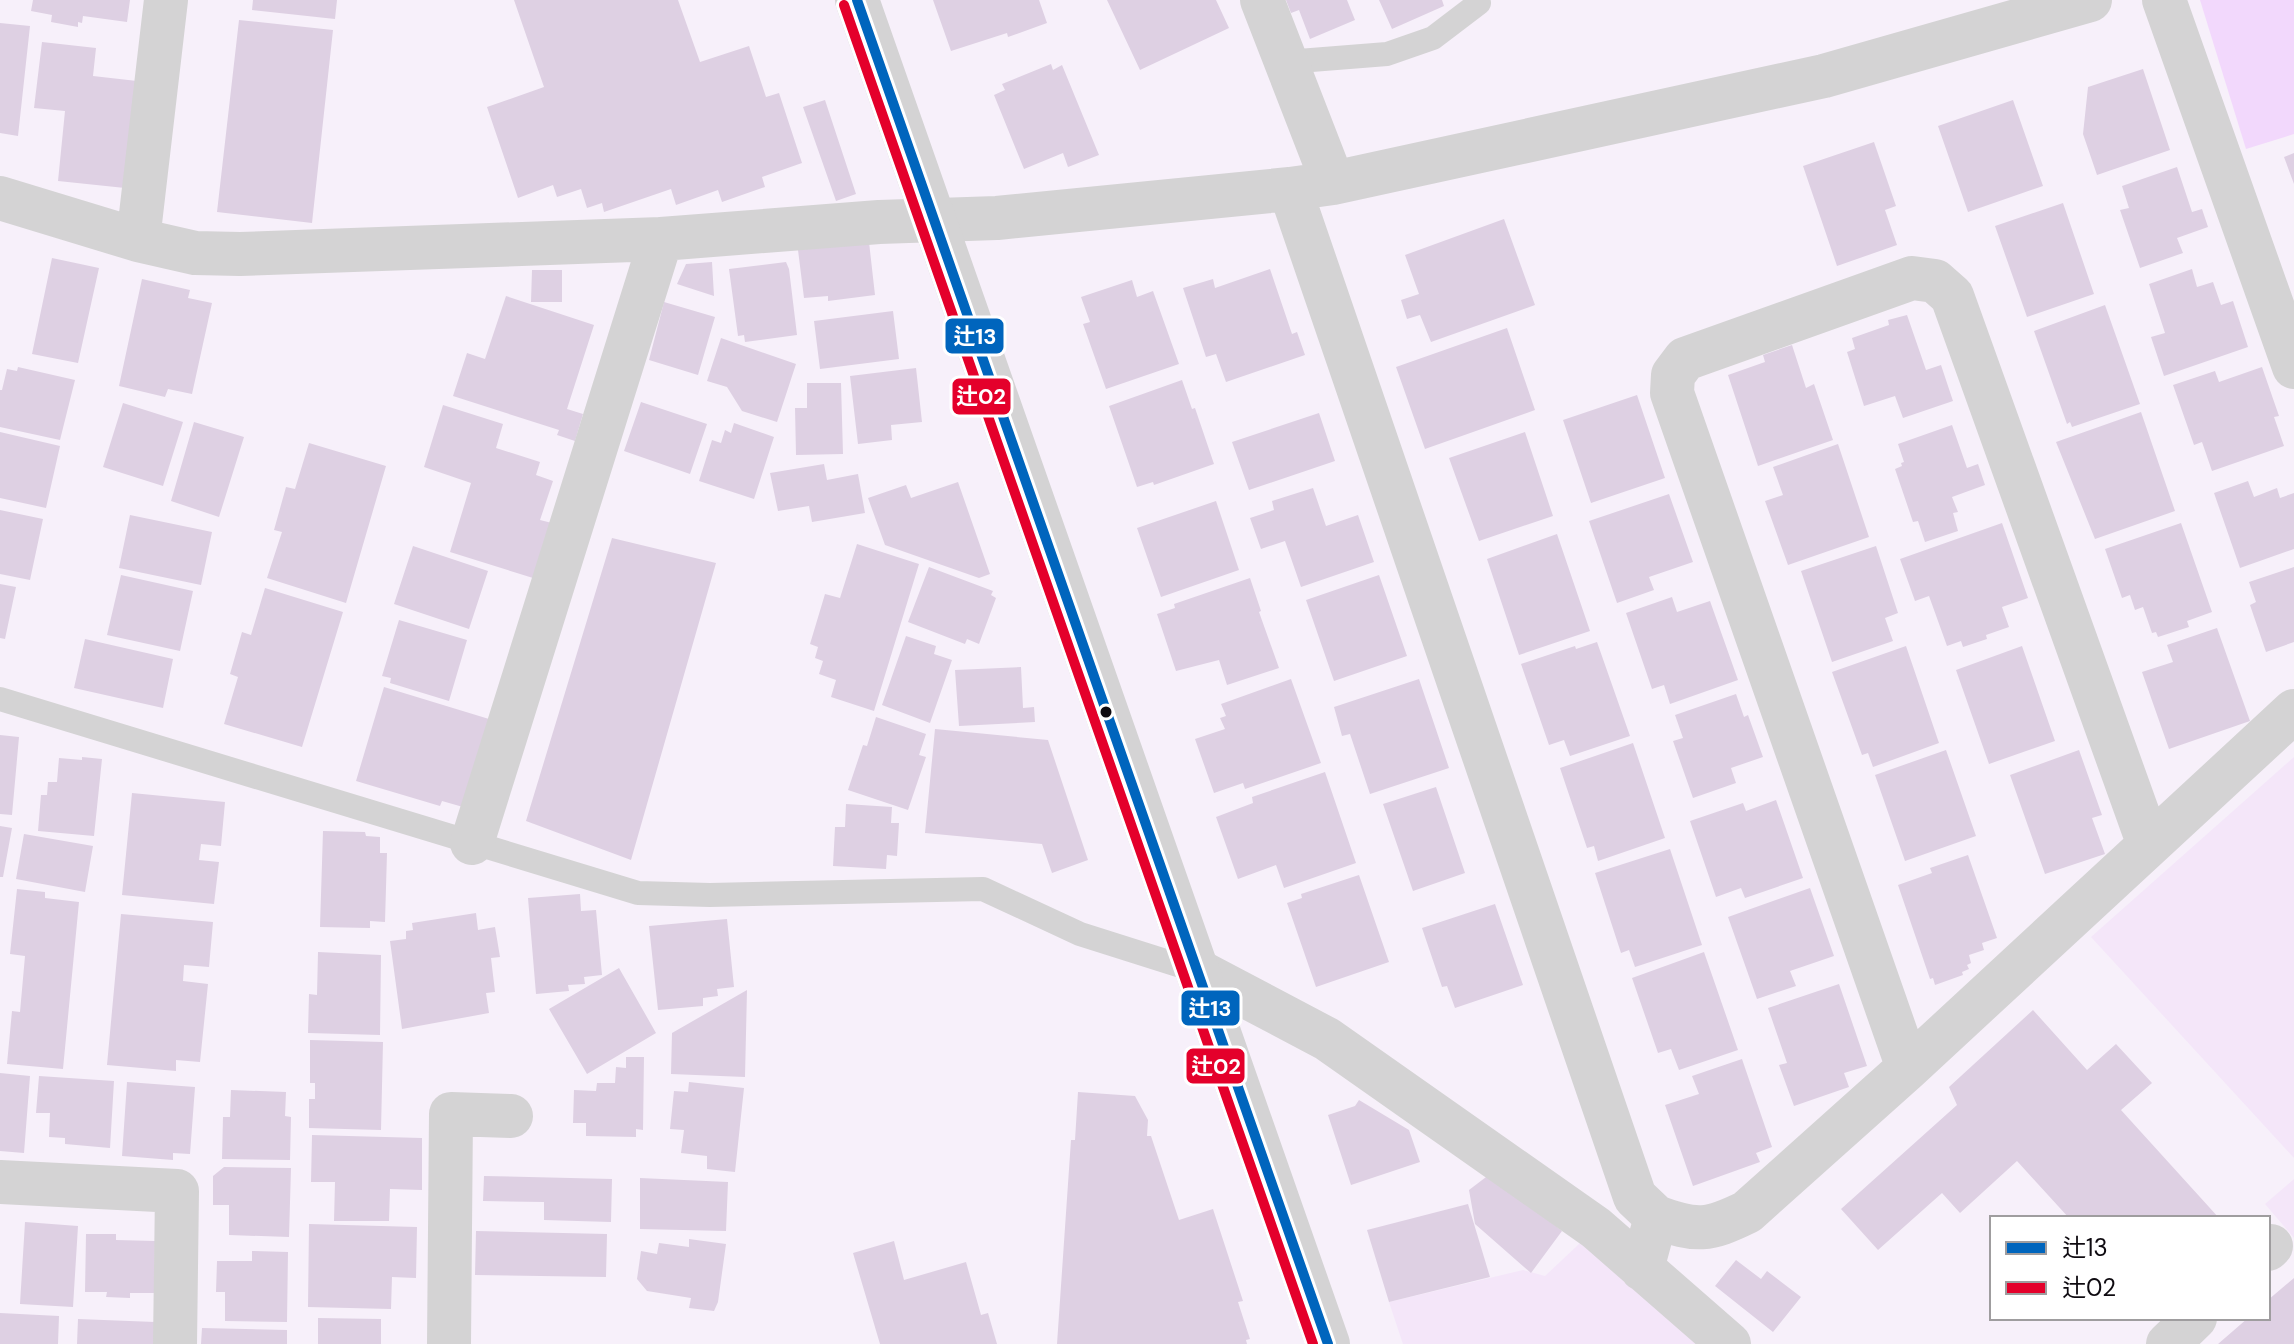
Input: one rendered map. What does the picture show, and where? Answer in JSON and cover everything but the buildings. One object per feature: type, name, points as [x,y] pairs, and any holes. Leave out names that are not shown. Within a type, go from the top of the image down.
[{"type":"street","points":[[138,240],[166,0]]},
{"type":"street","points":[[857,0],[1328,1344]]},
{"type":"street","points":[[1262,0],[1333,183]]},
{"type":"street","points":[[0,198],[138,240],[195,253],[240,254],[661,239],[879,222],[997,218],[1333,183],[1824,76],[2046,6],[2090,0]]},
{"type":"street","points":[[2164,0],[2294,367]]},
{"type":"street","points":[[1290,189],[1635,1197],[1656,1217],[1687,1228],[1719,1226],[1747,1212],[1908,1068],[2294,711]]},
{"type":"street","points":[[472,843],[661,239]]},
{"type":"street","points":[[1908,1068],[1672,393],[1673,375],[1685,359],[1912,278],[1935,281],[1952,296],[2149,845]]},
{"type":"street","points":[[1200,972],[1327,1039],[1596,1228],[1729,1344]]},
{"type":"street","points":[[449,1344],[451,1114],[511,1116]]},
{"type":"street","points":[[0,1182],[177,1191],[175,1344]]},
{"type":"street","points":[[1642,1269],[1656,1217]]},
{"type":"street","points":[[2168,1344],[2193,1320]]},
{"type":"lane","points":[[1286,62],[1387,54],[1433,38],[1479,3],[1478,0]]},
{"type":"lane","points":[[0,699],[638,893],[710,895],[983,889],[1080,934],[1200,972]]},
{"type":"shaded area","points":[[2200,0],[2294,0],[2294,134],[2246,149]]},
{"type":"shaded area","points":[[2294,757],[2294,1158],[2091,937]]},
{"type":"shaded area","points":[[2294,1179],[2294,1238],[2265,1204]]},
{"type":"shaded area","points":[[1596,1228],[1729,1344],[1403,1344],[1389,1302],[1523,1270],[1545,1276]]},
{"type":"transit line","name":"辻13","points":[[857,0],[1328,1344]]},
{"type":"transit line","name":"辻02","points":[[844,5],[1313,1344]]}]
